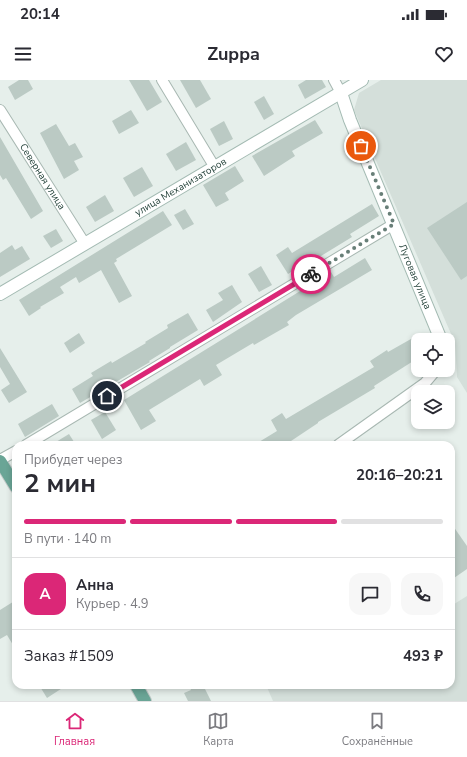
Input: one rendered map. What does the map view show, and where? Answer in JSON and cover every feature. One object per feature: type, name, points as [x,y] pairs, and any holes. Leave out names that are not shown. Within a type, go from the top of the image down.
[{"type":"main road","points":[[0,461],[12,480]]},
{"type":"main road","points":[[138,689],[145,701]]},
{"type":"street","points":[[162,80],[214,166]]},
{"type":"street","name":"Луговая улица","points":[[334,80],[341,93],[350,120],[438,333]]},
{"type":"street","name":"улица Механизаторов","points":[[0,294],[214,166],[362,80]]},
{"type":"street","name":"Северная улица","points":[[0,110],[85,244]]},
{"type":"street","points":[[33,441],[394,224]]},
{"type":"street","points":[[344,441],[425,383],[430,377]]},
{"type":"street","points":[[0,461],[12,454]]},
{"type":"shaded area","points":[[381,80],[467,80],[467,393],[457,377],[455,333],[451,333],[354,110],[359,93]]},
{"type":"shaded area","points":[[467,596],[467,701],[273,701],[268,689],[455,689],[455,604]]},
{"type":"building","points":[[19,80],[28,80],[33,89],[15,100],[8,87]]},
{"type":"building","points":[[129,80],[149,80],[162,102],[147,111]]},
{"type":"building","points":[[180,80],[200,80],[211,99],[196,108]]},
{"type":"building","points":[[306,80],[322,80],[326,87],[305,99],[298,85]]},
{"type":"building","points":[[264,96],[274,114],[264,120],[254,102]]},
{"type":"building","points":[[131,110],[139,123],[119,134],[112,121]]},
{"type":"building","points":[[315,120],[323,133],[292,151],[295,156],[264,176],[252,156]]},
{"type":"building","points":[[224,121],[233,139],[219,146],[210,129]]},
{"type":"building","points":[[56,124],[69,146],[75,143],[83,157],[74,161],[79,170],[64,179],[40,133]]},
{"type":"building","points":[[0,137],[43,211],[31,219],[6,178],[3,180],[0,175]]},
{"type":"building","points":[[186,142],[196,160],[176,171],[166,154]]},
{"type":"building","points":[[235,166],[244,181],[225,193],[229,200],[216,207],[203,185]]},
{"type":"building","points":[[142,167],[153,186],[134,197],[123,178]]},
{"type":"building","points":[[105,195],[114,211],[95,222],[86,207]]},
{"type":"building","points":[[467,202],[467,276],[461,280],[427,228]]},
{"type":"building","points":[[372,204],[379,216],[350,234],[352,237],[303,267],[302,265],[288,274],[276,255],[288,247],[292,253]]},
{"type":"building","points":[[185,209],[194,224],[183,230],[174,215]]},
{"type":"building","points":[[163,211],[172,225],[116,259],[117,261],[114,263],[132,296],[119,303],[101,270],[79,283],[76,277],[60,287],[64,293],[40,307],[41,308],[29,316],[19,300]]},
{"type":"building","points":[[56,229],[63,241],[51,248],[43,236]]},
{"type":"building","points":[[12,245],[15,250],[22,246],[30,259],[0,277],[0,253]]},
{"type":"building","points":[[365,258],[372,270],[296,315],[287,322],[289,325],[254,345],[253,343],[216,365],[222,375],[204,386],[200,379],[149,410],[156,421],[141,430],[124,400],[331,272],[334,277]]},
{"type":"building","points":[[261,266],[272,285],[259,292],[248,274]]},
{"type":"building","points":[[232,285],[242,302],[213,322],[206,310],[223,300],[218,293]]},
{"type":"building","points":[[188,313],[198,330],[149,361],[150,362],[80,403],[72,389],[93,376],[91,373],[111,361],[112,363],[146,343],[145,342],[168,328],[167,325]]},
{"type":"building","points":[[79,333],[85,343],[70,353],[64,343]]},
{"type":"building","points":[[411,339],[411,362],[374,386],[375,388],[318,422],[291,441],[261,441],[277,431],[271,420],[282,413],[286,419],[374,367],[370,361],[387,350],[388,352]]},
{"type":"building","points":[[0,348],[27,392],[9,403],[1,390],[10,384],[0,367]]},
{"type":"building","points":[[52,404],[59,416],[25,437],[18,424]]},
{"type":"building","points":[[105,412],[116,430],[102,439],[91,420]]},
{"type":"building","points":[[69,434],[73,441],[58,441]]},
{"type":"building","points":[[455,529],[467,546],[467,569],[455,577]]},
{"type":"building","points":[[12,602],[12,643],[7,635],[0,639],[0,610]]},
{"type":"building","points":[[41,689],[61,689],[47,698]]},
{"type":"building","points":[[205,689],[211,701],[188,701],[184,693],[191,690]]},
{"type":"way so far","points":[[311,274],[394,224],[361,146]]},
{"type":"route","points":[[107,396],[311,274]]}]
